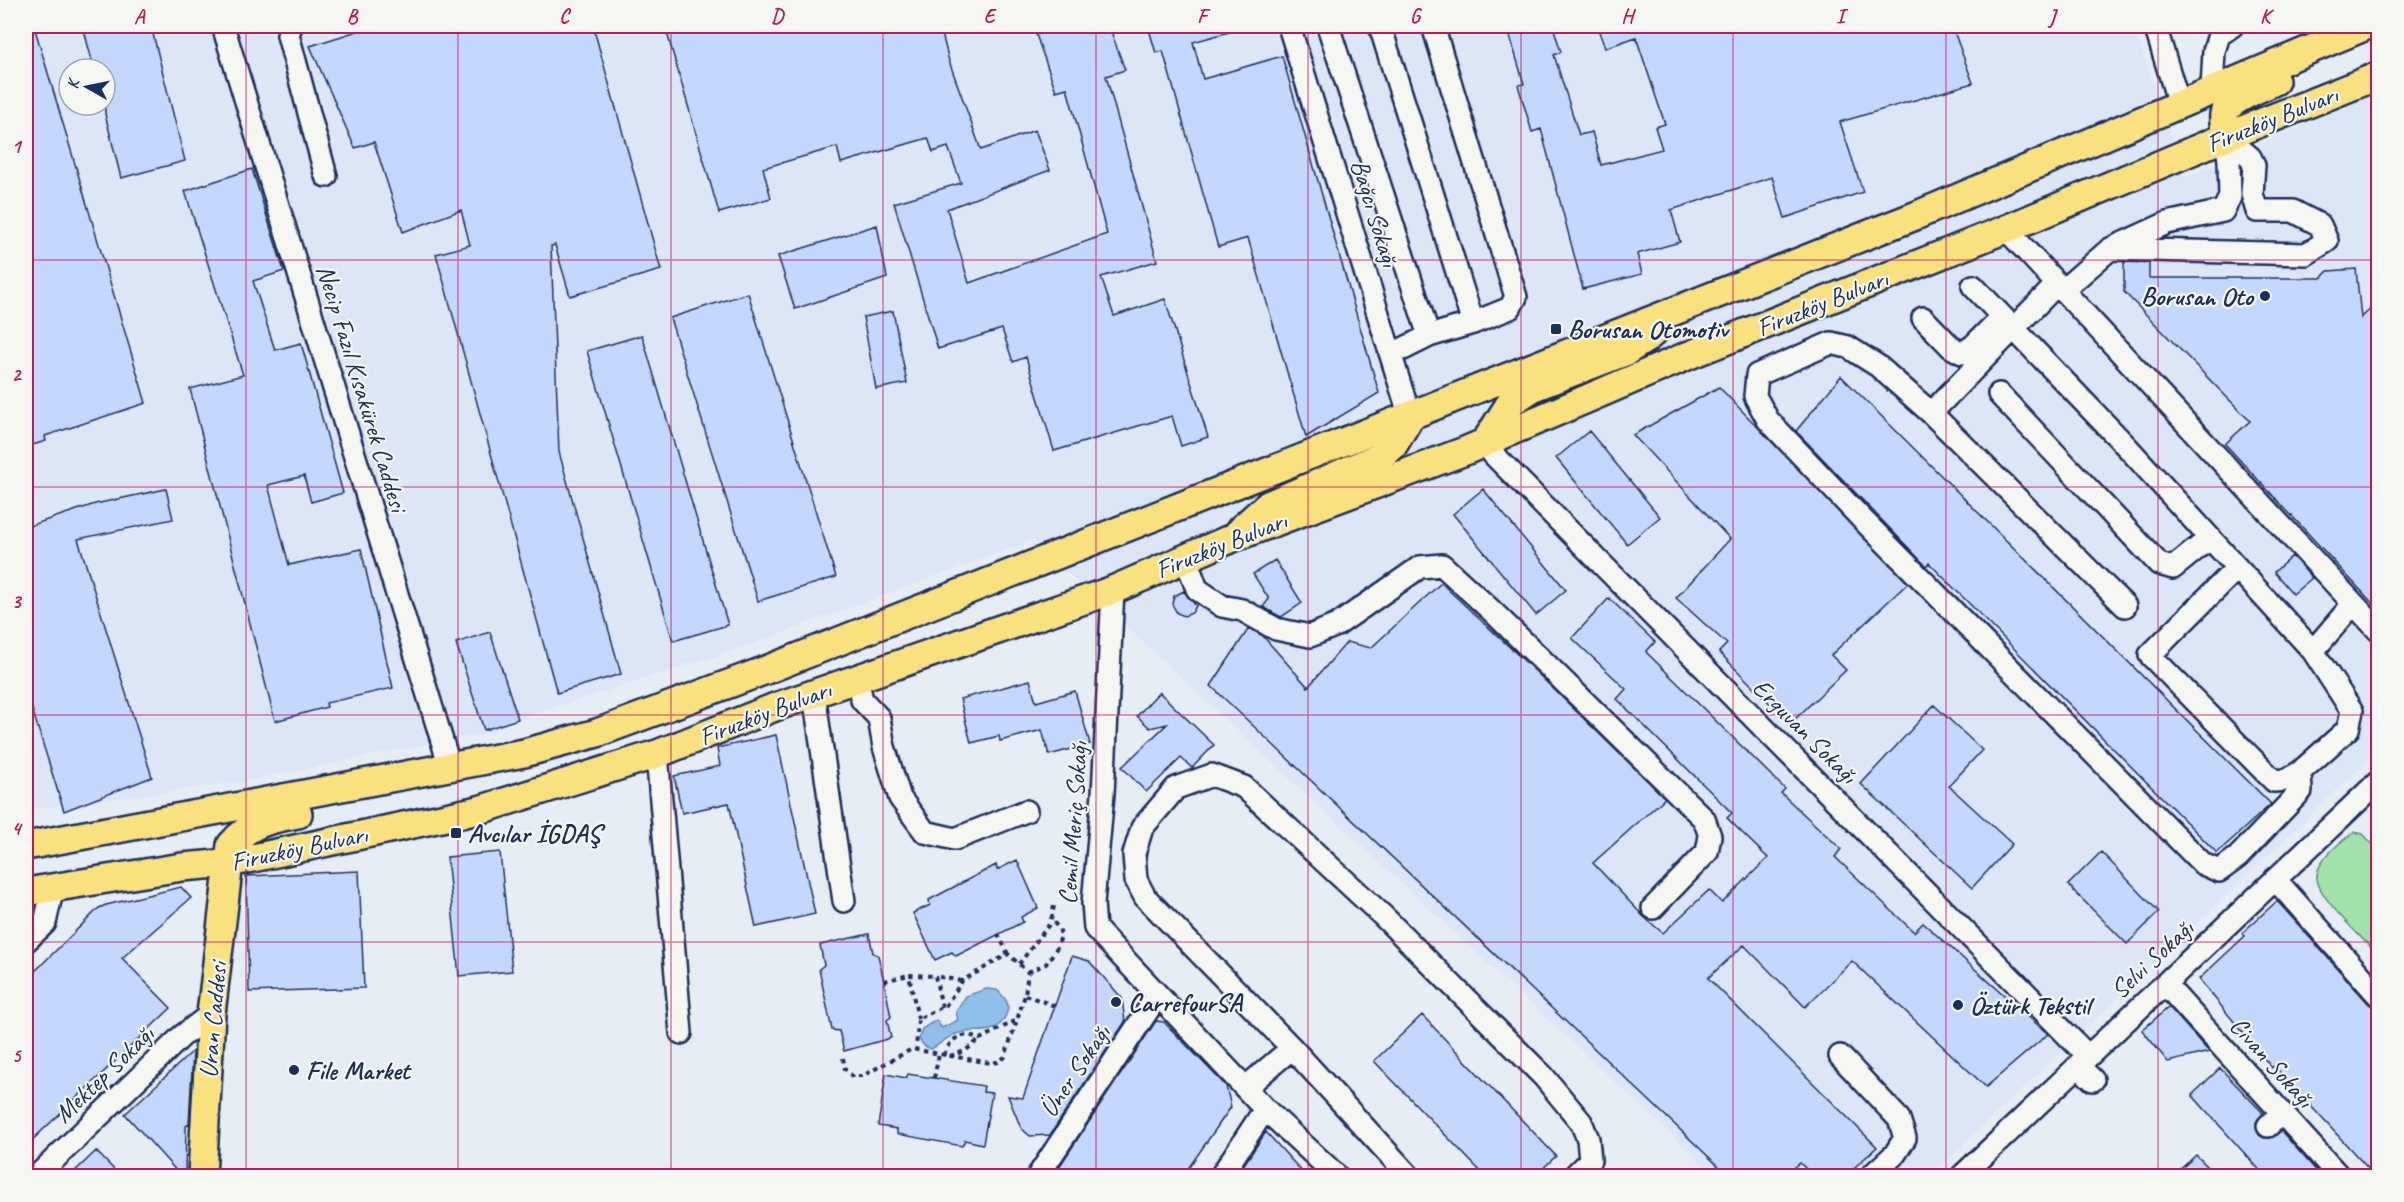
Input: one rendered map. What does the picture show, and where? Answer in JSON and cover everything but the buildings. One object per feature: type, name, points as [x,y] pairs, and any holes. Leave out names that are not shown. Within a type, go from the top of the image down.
[{"type":"main road","name":"Firuzköy Bulvarı","points":[[26,846],[524,753],[597,733],[766,670],[1915,216],[2361,28]]},
{"type":"main road","points":[[2226,137],[2224,115],[2227,107],[2242,97],[2316,62],[2361,28]]},
{"type":"main road","name":"Firuzköy Bulvarı","points":[[26,892],[182,867],[229,863],[479,810],[657,754],[857,678],[1113,591],[1230,539],[1486,441],[1687,356],[2006,229],[2379,76]]},
{"type":"main road","points":[[1486,441],[1511,402],[1534,387],[1625,352],[1647,338],[1677,310]]},
{"type":"main road","points":[[1230,539],[1268,505],[1379,458],[1393,446],[1410,417]]},
{"type":"main road","name":"Uran Caddesi","points":[[202,1176],[211,1014],[231,846],[241,832],[260,823],[373,800],[405,791],[441,769]]},
{"type":"street","name":"Necip Fazıl Kısakürek Caddesi","points":[[223,26],[441,769]]},
{"type":"street","points":[[291,26],[288,35],[326,177]]},
{"type":"street","name":"Bağcı Sokağı","points":[[1289,26],[1410,417]]},
{"type":"street","points":[[1328,26],[1430,336]]},
{"type":"street","points":[[1380,26],[1473,323]]},
{"type":"street","points":[[1390,353],[1430,336],[1473,323],[1510,308],[1516,297],[1434,26]]},
{"type":"street","points":[[2155,26],[2179,104]]},
{"type":"street","points":[[2212,89],[2214,51],[2219,35],[2232,26]]},
{"type":"street","points":[[1923,318],[1951,347],[1962,353],[2060,287],[2110,249],[2167,223],[2223,211],[2230,197],[2226,137]]},
{"type":"street","points":[[2110,249],[2306,254],[2327,241],[2320,225],[2294,211],[2257,211],[2252,194],[2254,165],[2250,157],[2226,137]]},
{"type":"street","points":[[2006,229],[2379,630]]},
{"type":"street","points":[[1972,286],[2129,449],[2313,651],[2352,711],[2349,729],[2300,772],[2286,780],[2274,781],[2150,655],[2237,568]]},
{"type":"street","points":[[1930,413],[2007,323]]},
{"type":"street","points":[[2125,606],[1930,413],[1878,366],[1848,347],[1832,343],[1757,375],[1755,396],[1768,420],[1861,518],[2203,864],[2219,871],[2238,857],[2301,791],[2300,772]]},
{"type":"street","points":[[1999,394],[2104,502],[2159,564],[2173,568],[2210,538]]},
{"type":"street","name":"Erguvan Sokağı","points":[[1486,441],[1493,454],[2087,1067]]},
{"type":"street","points":[[1186,559],[1197,589],[1222,606],[1242,610],[1276,629],[1310,636],[1336,625],[1420,567],[1442,566],[1501,620],[1704,819],[1710,836],[1707,852],[1653,908]]},
{"type":"street","name":"Cemil Meriç Sokağı","points":[[1113,591],[1103,794],[1093,903],[1095,928],[1265,1109],[1337,1176]]},
{"type":"street","points":[[2313,651],[2353,604]]},
{"type":"street","points":[[857,678],[862,700],[879,718],[884,747],[900,798],[925,832],[955,839],[1026,811]]},
{"type":"street","points":[[814,694],[844,901]]},
{"type":"street","points":[[657,754],[681,1033]]},
{"type":"street","points":[[1409,1176],[1292,1048],[1145,897],[1136,880],[1134,854],[1143,828],[1176,788],[1212,775],[1244,787],[1383,916],[1544,1077],[1581,1122],[1588,1139],[1590,1160],[1574,1176]]},
{"type":"street","name":"Selvi Sokağı","points":[[1962,1176],[2087,1067],[2165,984],[2379,782]]},
{"type":"street","points":[[2275,879],[2379,995]]},
{"type":"street","points":[[26,941],[45,923],[53,887]]},
{"type":"street","points":[[2350,964],[2379,971]]},
{"type":"street","name":"Civan Sokağı","points":[[2165,984],[2274,1119],[2339,1176]]},
{"type":"street","name":"Üner Sokağı","points":[[1038,1176],[1158,995]]},
{"type":"street","name":"Mektep Sokağı","points":[[37,1176],[182,1036],[211,1014]]},
{"type":"street","points":[[1245,1088],[1292,1048]]},
{"type":"street","points":[[1840,1056],[1899,1119],[1905,1138],[1895,1154],[1871,1176]]},
{"type":"street","points":[[1221,1176],[1265,1109]]},
{"type":"path","points":[[1019,964],[1052,921],[1054,906]]},
{"type":"path","points":[[1028,972],[1046,964],[1058,946],[1061,936],[1059,928],[1052,921]]},
{"type":"path","points":[[998,934],[1008,954],[1028,972]]},
{"type":"path","points":[[918,1019],[946,1005],[962,981],[1008,954]]},
{"type":"path","points":[[843,1058],[845,1069],[852,1077],[862,1076],[912,1049],[990,1064],[998,1062],[1005,1057],[1025,995],[1028,972]]},
{"type":"path","points":[[884,981],[909,975],[935,976],[962,981]]},
{"type":"path","points":[[909,975],[918,1019],[916,1050]]},
{"type":"path","points":[[935,976],[942,1007]]},
{"type":"path","points":[[1025,995],[1055,1006]]},
{"type":"path","points":[[950,1056],[965,1051],[980,1039],[1016,1021]]},
{"type":"path","points":[[934,1078],[941,1054],[951,1041],[958,1036],[969,1034],[980,1039]]},
{"type":"shaded area","points":[[26,26],[2134,26],[2185,177],[2378,92],[2378,751],[1930,1176],[1716,1176],[1033,540],[744,647],[518,719],[490,732],[239,782],[26,810]]},
{"type":"green space","points":[[2354,832],[2363,834],[2378,850],[2378,960],[2374,951],[2324,896],[2317,878],[2325,858]]},
{"type":"water","points":[[986,989],[997,990],[1008,1007],[1006,1015],[997,1027],[991,1030],[952,1035],[931,1049],[924,1046],[919,1039],[922,1029],[936,1020],[942,1028],[958,1020],[956,1012],[966,996]]},
{"type":"place","name":"Borusan Oto","points":[[2265,296]]},
{"type":"place","name":"Borusan Otomotiv","points":[[1556,329]]},
{"type":"place","name":"Avcılar İGDAŞ","points":[[456,833]]},
{"type":"place","name":"CarrefourSA","points":[[1116,1002]]},
{"type":"place","name":"Öztürk Tekstil","points":[[1958,1005]]},
{"type":"place","name":"File Market","points":[[294,1070]]}]
